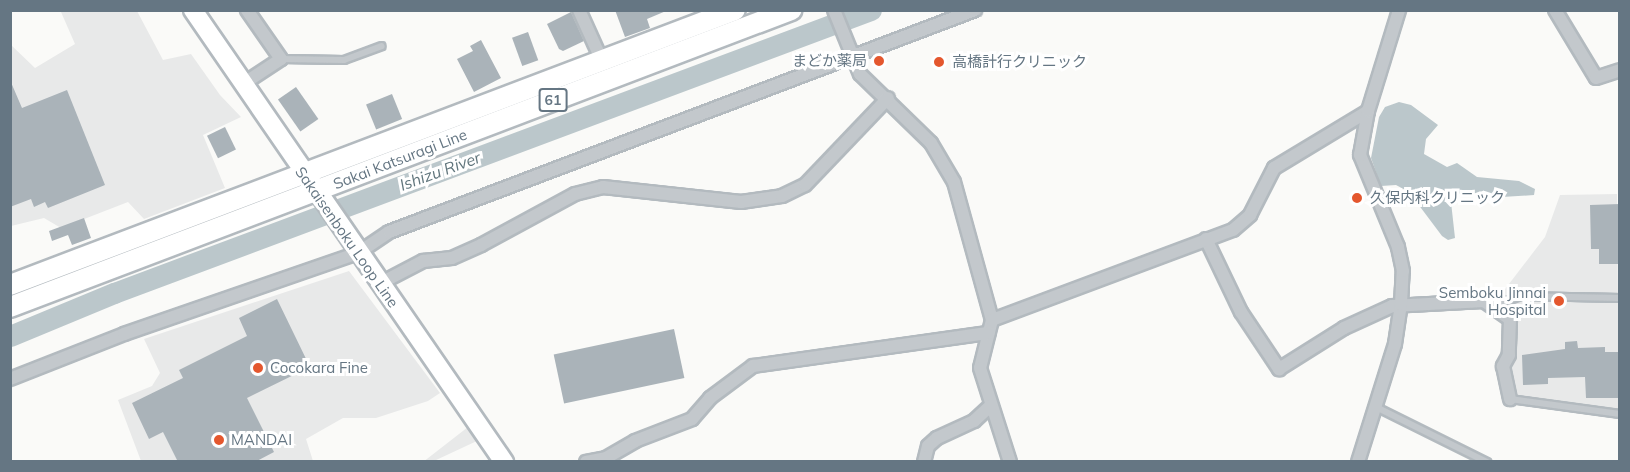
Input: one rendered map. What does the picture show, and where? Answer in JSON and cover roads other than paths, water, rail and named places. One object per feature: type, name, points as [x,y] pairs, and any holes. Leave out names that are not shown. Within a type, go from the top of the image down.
[{"type":"main road","name":"Sakaisenboku Loop Line","points":[[193,10],[320,199],[504,462]]},
{"type":"main road","name":"Sakai Katsuragi Line","points":[[10,285],[735,10]]},
{"type":"main road","name":"Sakai Katsuragi Line","points":[[10,307],[320,199],[791,10]]},
{"type":"street","points":[[243,84],[281,59],[247,10]]},
{"type":"street","points":[[579,10],[602,61]]},
{"type":"street","points":[[834,10],[860,74],[888,98],[945,163],[992,320],[980,368],[1010,462]]},
{"type":"street","points":[[10,379],[355,248],[389,232],[975,10]]},
{"type":"street","points":[[1358,462],[1378,408],[1395,344],[1401,304],[1403,271],[1398,247],[1360,155],[1368,111],[1400,10]]},
{"type":"street","points":[[1555,10],[1596,78],[1620,70]]},
{"type":"street","points":[[379,284],[423,261],[452,258],[481,245],[574,194],[603,187],[741,202],[782,196],[805,185],[888,98]]},
{"type":"street","points":[[992,320],[1233,230],[1250,215],[1274,168],[1368,111]]},
{"type":"street","points":[[1206,239],[1241,312],[1279,369],[1344,328],[1401,304],[1484,301],[1510,320],[1509,355],[1503,366],[1510,399]]},
{"type":"street","points":[[586,462],[606,458],[635,441],[692,419],[710,398],[753,366],[989,333]]},
{"type":"street","points":[[924,462],[928,446],[938,438],[974,421],[991,405]]},
{"type":"lane","points":[[281,59],[344,60],[382,46]]},
{"type":"lane","points":[[1493,306],[1520,296],[1620,298]]},
{"type":"lane","points":[[1510,399],[1620,414]]},
{"type":"lane","points":[[1378,408],[1487,462]]},
{"type":"waterway","name":"Ishizu River","points":[[10,336],[114,293],[871,10]]},
{"type":"place","name":"まどか薬局","points":[[879,61]]},
{"type":"place","name":"高橋計行クリニック","points":[[939,62]]},
{"type":"place","name":"久保内科クリニック","points":[[1357,198]]},
{"type":"place","name":"Semboku Jinnai Hospital","points":[[1559,301]]},
{"type":"place","name":"Cocokara Fine","points":[[258,368]]},
{"type":"place","name":"MANDAI","points":[[219,440]]}]
